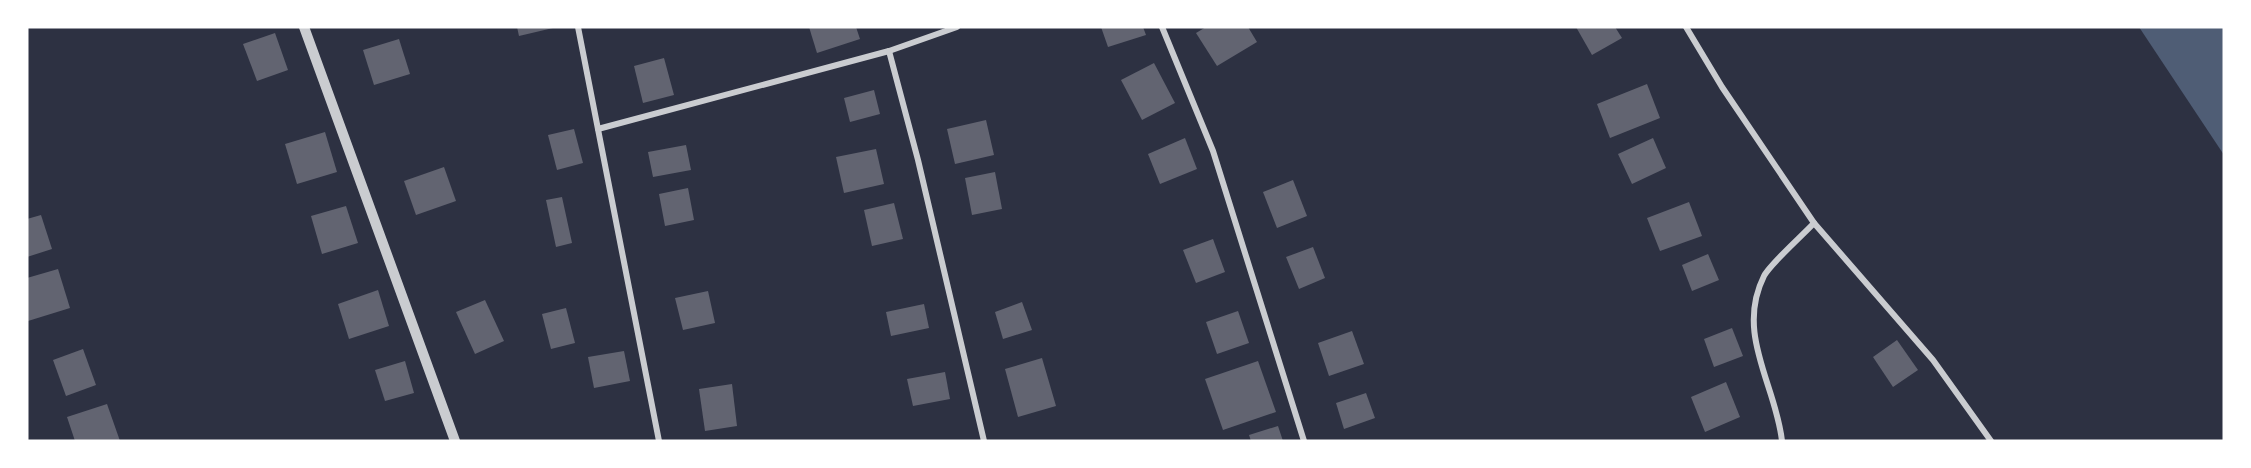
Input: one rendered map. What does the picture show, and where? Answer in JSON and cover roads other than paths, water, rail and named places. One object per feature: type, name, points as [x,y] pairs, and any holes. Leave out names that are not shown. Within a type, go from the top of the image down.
[{"type":"street","points":[[304,27],[455,441]]},
{"type":"street","points":[[579,27],[659,441]]},
{"type":"street","points":[[598,129],[889,51],[957,27]]},
{"type":"street","points":[[1162,27],[1213,152],[1304,441]]},
{"type":"street","points":[[1686,27],[1722,87],[1815,223],[1933,360],[1991,441]]},
{"type":"street","points":[[889,51],[918,160],[984,441]]},
{"type":"street","points":[[1782,441],[1758,355],[1752,312],[1764,275],[1815,223]]},
{"type":"water","points":[[2139,27],[2224,27],[2224,155]]}]
